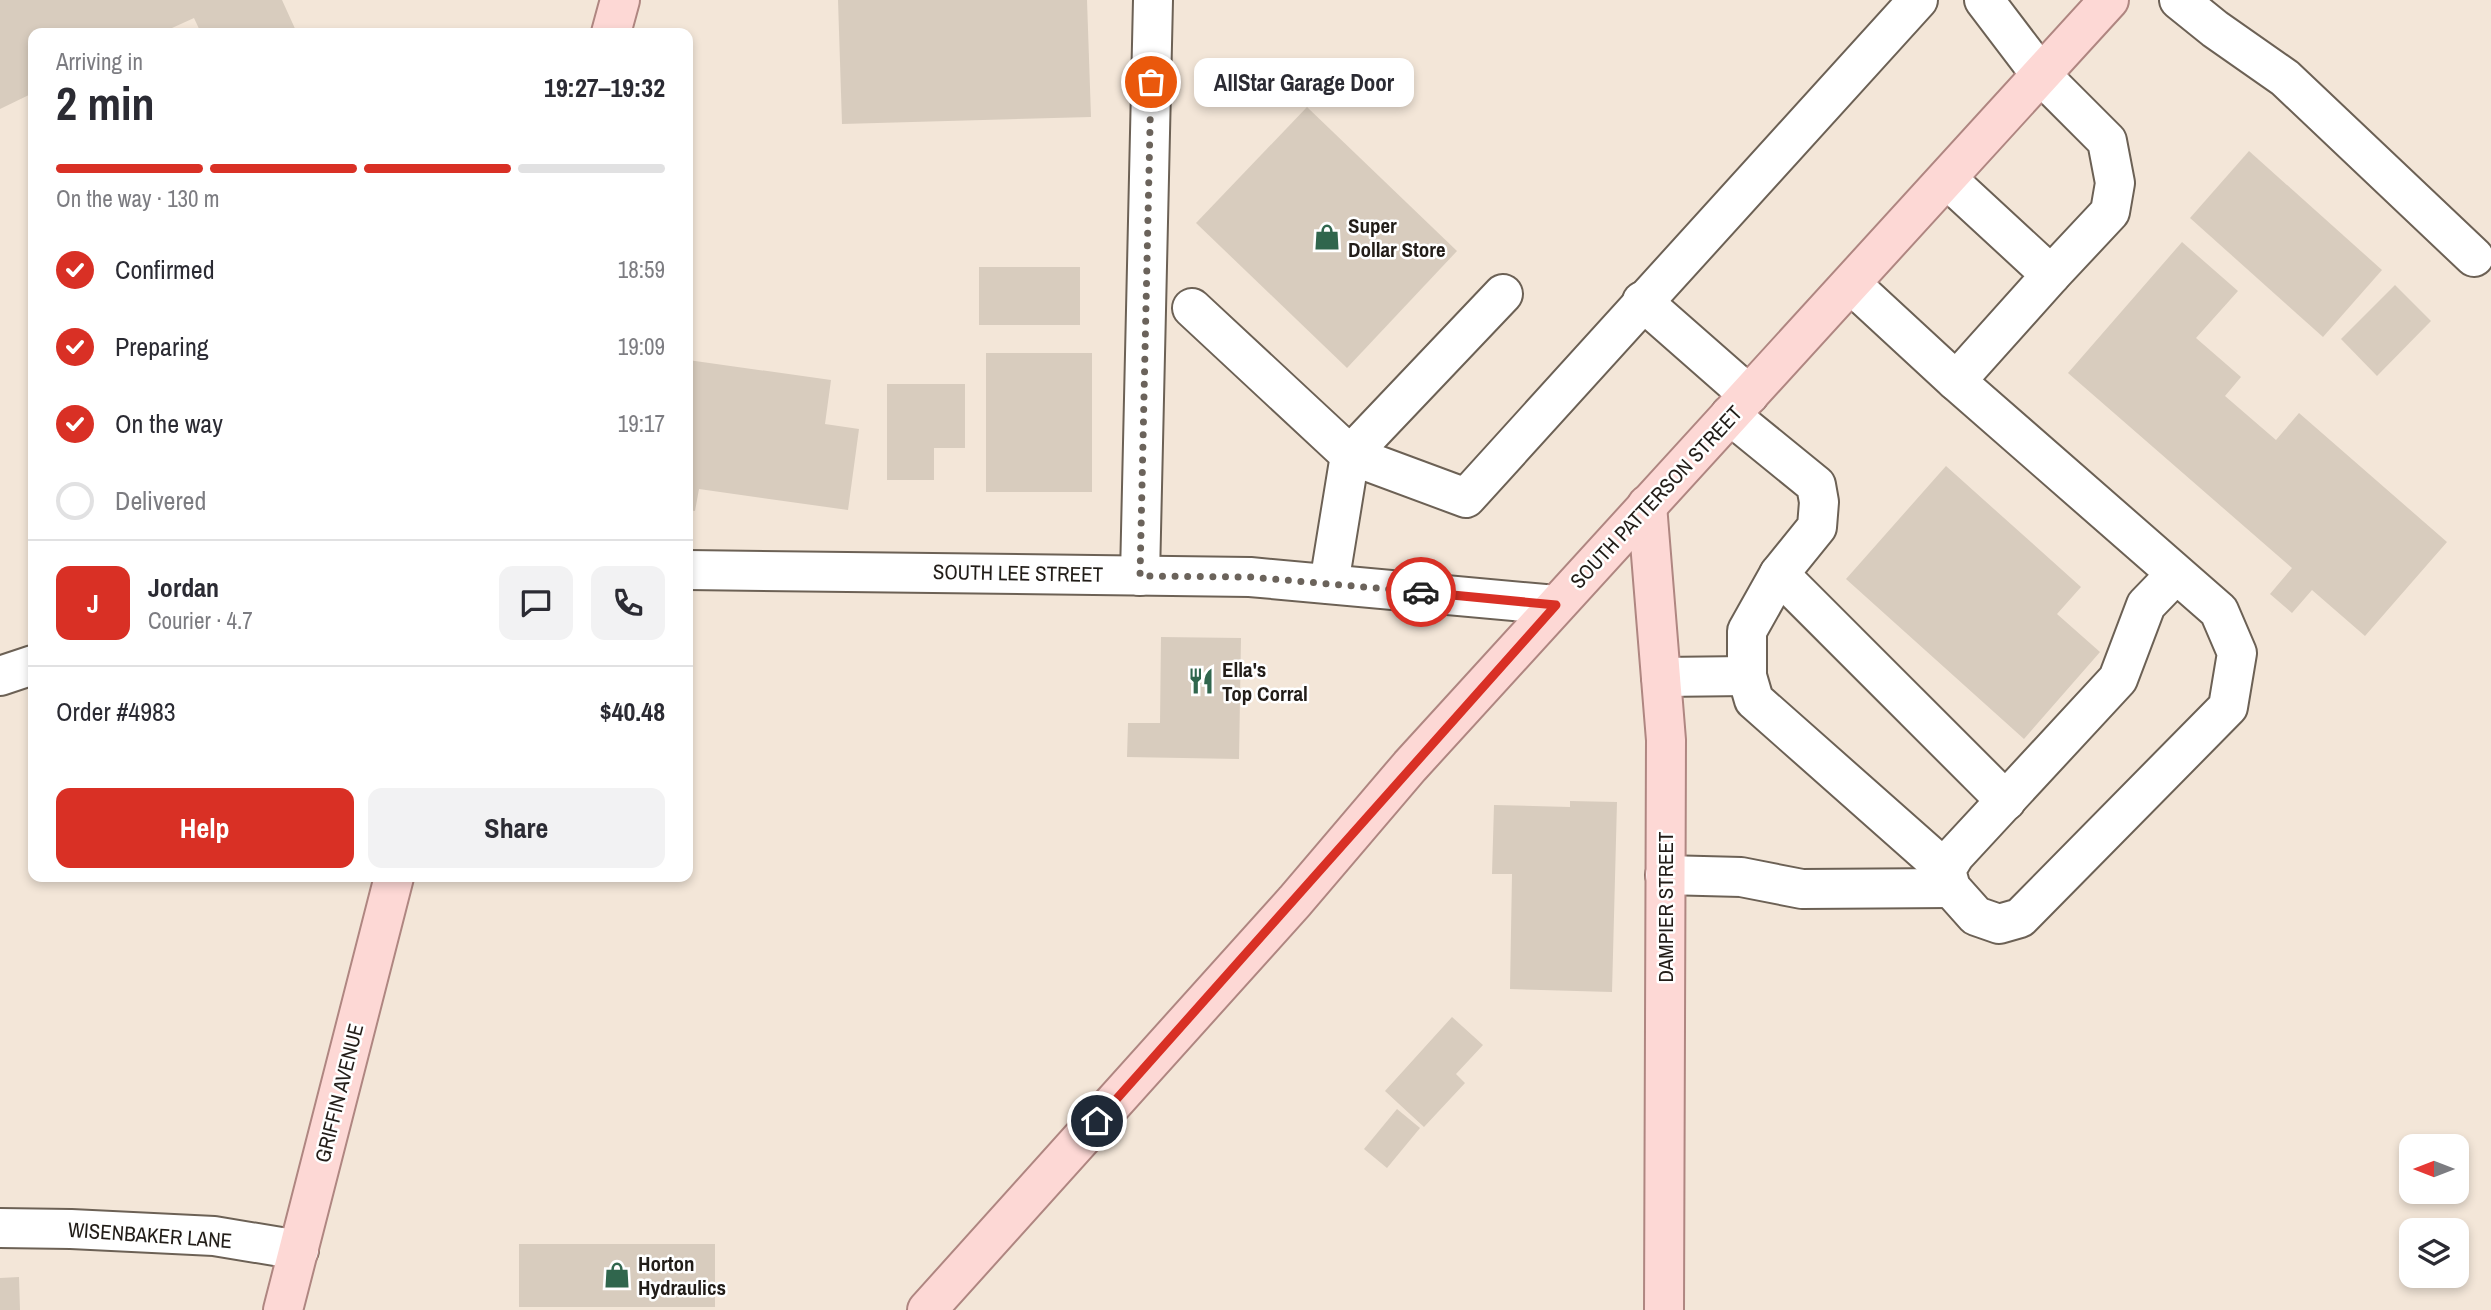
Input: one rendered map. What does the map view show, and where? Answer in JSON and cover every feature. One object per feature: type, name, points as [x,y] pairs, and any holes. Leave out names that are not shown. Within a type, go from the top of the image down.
[{"type":"main road","points":[[612,28],[620,0]]},
{"type":"main road","name":"SOUTH PATTERSON STREET","points":[[927,1310],[1294,901],[1410,766],[2109,0]]},
{"type":"main road","name":"DAMPIER STREET","points":[[1647,505],[1666,740],[1664,1310]]},
{"type":"main road","name":"GRIFFIN AVENUE","points":[[284,1310],[393,882]]},
{"type":"street","points":[[1140,576],[1153,0]]},
{"type":"street","points":[[1192,308],[1350,454],[1466,498],[1918,0]]},
{"type":"street","points":[[1956,381],[2110,212],[2115,183],[2107,141],[2041,75],[1984,0]]},
{"type":"street","points":[[2179,0],[2285,78],[2474,257]]},
{"type":"street","points":[[1947,179],[2051,275]]},
{"type":"street","points":[[1642,301],[1816,485],[1819,502],[1817,527],[1779,574],[1746,631],[1746,676],[1754,700],[1949,879],[1976,916],[1999,924],[2020,918],[2228,706],[2237,653],[2219,611],[1956,381],[1851,285]]},
{"type":"street","points":[[1329,584],[1350,454],[1503,294]]},
{"type":"street","name":"SOUTH LEE STREET","points":[[693,570],[1250,577],[1556,605]]},
{"type":"street","points":[[1779,574],[2006,801]]},
{"type":"street","points":[[1949,879],[1955,855],[2118,679],[2146,605],[2176,574]]},
{"type":"street","points":[[0,676],[28,666]]},
{"type":"street","points":[[1661,677],[1746,676]]},
{"type":"street","points":[[1665,875],[1741,877],[1802,889],[1949,879]]},
{"type":"street","name":"WISENBAKER LANE","points":[[0,1228],[215,1236],[299,1250]]},
{"type":"building","points":[[0,0],[282,0],[295,28],[199,28],[194,18],[172,28],[28,28],[28,95],[0,109]]},
{"type":"building","points":[[838,0],[1087,0],[1091,117],[842,124]]},
{"type":"building","name":"Super Dollar Store","points":[[1307,107],[1457,251],[1347,368],[1196,223]]},
{"type":"building","points":[[2249,151],[2382,270],[2323,337],[2190,218]]},
{"type":"building","points":[[2182,242],[2238,291],[2196,338],[2241,377],[2225,396],[2276,440],[2299,413],[2447,542],[2365,636],[2312,590],[2292,613],[2270,594],[2292,568],[2068,373]]},
{"type":"building","points":[[979,267],[1080,267],[1080,325],[979,325]]},
{"type":"building","points":[[2395,285],[2431,321],[2377,376],[2341,339]]},
{"type":"building","points":[[986,353],[1092,353],[1092,492],[986,492]]},
{"type":"building","points":[[693,361],[831,380],[825,424],[859,429],[848,510],[699,489],[695,511]]},
{"type":"building","points":[[887,384],[965,384],[965,448],[934,448],[934,480],[887,480]]},
{"type":"building","points":[[1946,466],[2081,587],[2057,614],[2100,652],[2024,739],[1846,579]]},
{"type":"building","name":"Ella's Top Corral","points":[[1161,637],[1241,638],[1239,759],[1127,757],[1128,723],[1160,723]]},
{"type":"building","points":[[1570,801],[1617,802],[1612,992],[1510,989],[1512,874],[1492,874],[1494,805],[1570,807]]},
{"type":"building","points":[[1452,1017],[1483,1045],[1456,1074],[1465,1083],[1424,1127],[1385,1091]]},
{"type":"building","points":[[1397,1109],[1420,1128],[1387,1168],[1364,1149]]},
{"type":"building","name":"Horton Hydraulics","points":[[519,1244],[715,1244],[715,1307],[519,1307]]},
{"type":"building","points":[[19,1277],[20,1310],[0,1310],[0,1278]]},
{"type":"way so far","points":[[1151,82],[1140,576],[1250,577],[1421,592]]},
{"type":"place","name":"AllStar Garage Door","points":[[1151,82]]},
{"type":"place","name":"Super Dollar Store","points":[[1327,237]]},
{"type":"place","name":"Ella's Top Corral","points":[[1201,681]]},
{"type":"place","name":"Horton Hydraulics","points":[[617,1275]]},
{"type":"route","points":[[1097,1121],[1556,605],[1421,592]]}]
